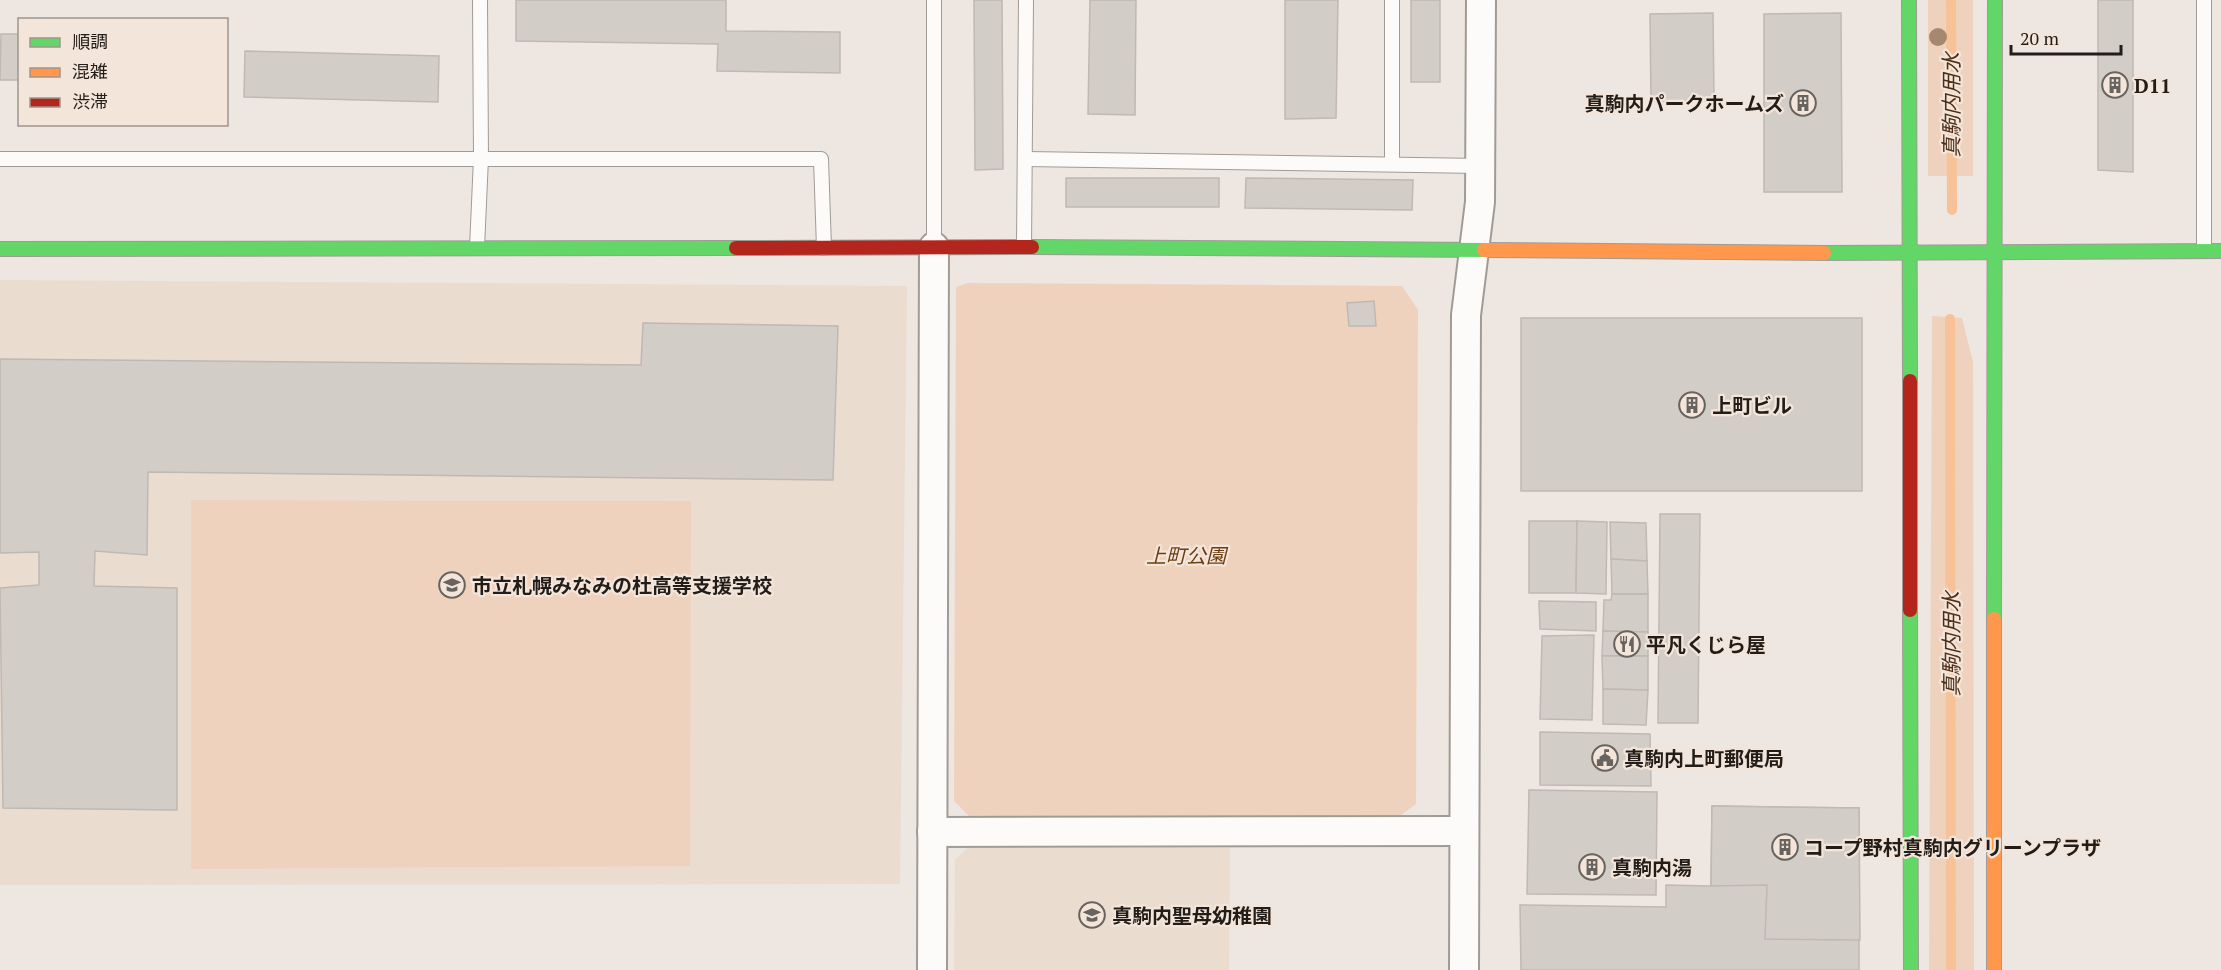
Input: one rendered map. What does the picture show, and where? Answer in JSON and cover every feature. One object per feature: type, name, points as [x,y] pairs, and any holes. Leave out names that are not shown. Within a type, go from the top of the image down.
[{"type":"street","points":[[1464,970],[1466,315],[1480,202],[1481,0]]},
{"type":"street","points":[[1909,0],[1911,970]]},
{"type":"street","points":[[1994,970],[1995,0]]},
{"type":"street","points":[[0,249],[1024,247],[1909,253],[2221,251]]},
{"type":"street","points":[[932,970],[934,248]]},
{"type":"street","points":[[932,832],[1463,831]]},
{"type":"lane","points":[[477,248],[481,158],[480,0]]},
{"type":"lane","points":[[934,0],[934,248]]},
{"type":"lane","points":[[1024,247],[1026,0]]},
{"type":"lane","points":[[1392,0],[1392,164]]},
{"type":"lane","points":[[2204,0],[2204,251]]},
{"type":"lane","points":[[0,159],[821,159],[824,248]]},
{"type":"lane","points":[[1026,159],[1481,166]]},
{"type":"shaded area","name":"市立札幌みなみの杜高等支援学校","points":[[0,280],[907,286],[900,884],[0,885]]},
{"type":"shaded area","name":"真駒内聖母幼稚園","points":[[968,847],[1230,848],[1229,970],[954,970],[955,860]]},
{"type":"green space","points":[[1928,0],[1973,0],[1973,176],[1928,176]]},
{"type":"green space","name":"上町公園","points":[[968,283],[1402,286],[1418,310],[1416,804],[1400,816],[970,817],[954,801],[956,287]]},
{"type":"green space","points":[[1932,316],[1962,318],[1973,362],[1974,970],[1929,970]]},
{"type":"green space","points":[[191,500],[691,501],[690,866],[191,869]]},
{"type":"building","points":[[516,0],[726,0],[726,31],[840,32],[840,73],[717,71],[718,44],[516,41]]},
{"type":"building","points":[[974,0],[1002,0],[1003,169],[975,170]]},
{"type":"building","points":[[1090,0],[1136,0],[1135,115],[1088,114]]},
{"type":"building","points":[[1285,0],[1338,0],[1336,118],[1285,119]]},
{"type":"building","points":[[1411,0],[1440,0],[1440,82],[1411,82]]},
{"type":"building","name":"D11","points":[[2098,0],[2133,0],[2133,172],[2098,170]]},
{"type":"building","points":[[1713,13],[1714,101],[1651,101],[1650,14]]},
{"type":"building","name":"真駒内パークホームズ","points":[[1841,13],[1842,192],[1764,192],[1764,14]]},
{"type":"building","points":[[1,34],[18,34],[18,80],[0,80]]},
{"type":"building","points":[[245,51],[439,56],[438,102],[244,97]]},
{"type":"building","points":[[1066,178],[1219,178],[1219,207],[1066,207]]},
{"type":"building","points":[[1246,178],[1413,180],[1412,210],[1245,208]]},
{"type":"building","points":[[1374,301],[1376,326],[1349,326],[1347,303]]},
{"type":"building","name":"上町ビル","points":[[1521,318],[1862,318],[1862,491],[1521,491]]},
{"type":"building","points":[[643,323],[838,326],[833,480],[148,472],[147,555],[95,551],[94,586],[177,588],[177,810],[3,808],[0,588],[39,585],[39,552],[0,553],[0,359],[641,365]]},
{"type":"building","points":[[1660,514],[1700,514],[1698,723],[1658,723]]},
{"type":"building","points":[[1529,521],[1577,521],[1576,593],[1529,593]]},
{"type":"building","points":[[1577,521],[1607,522],[1606,594],[1576,593]]},
{"type":"building","points":[[1610,522],[1646,523],[1647,561],[1611,559]]},
{"type":"building","points":[[1611,559],[1647,561],[1648,594],[1612,594]]},
{"type":"building","points":[[1612,594],[1648,594],[1648,632],[1603,631],[1604,600],[1611,600]]},
{"type":"building","points":[[1539,601],[1596,602],[1596,631],[1540,629]]},
{"type":"building","points":[[1603,631],[1648,632],[1648,656],[1602,656]]},
{"type":"building","points":[[1594,635],[1592,720],[1540,719],[1542,636]]},
{"type":"building","points":[[1602,656],[1648,656],[1648,690],[1603,689]]},
{"type":"building","points":[[1603,689],[1648,690],[1646,725],[1603,724]]},
{"type":"building","points":[[1540,732],[1650,734],[1651,786],[1540,785]]},
{"type":"building","name":"真駒内湯","points":[[1529,790],[1657,792],[1656,895],[1527,894]]},
{"type":"building","points":[[1712,806],[1859,808],[1859,970],[1521,970],[1520,905],[1666,907],[1666,885],[1711,886]]},
{"type":"building","name":"コープ野村真駒内グリーンプラザ","points":[[1712,806],[1859,808],[1860,940],[1765,939],[1767,885],[1711,886]]},
{"type":"waterway","name":"真駒内用水","points":[[1951,0],[1952,210]]},
{"type":"waterway","name":"真駒内用水","points":[[1950,319],[1951,970]]},
{"type":"traffic: fast","points":[[1909,0],[1910,381]]},
{"type":"traffic: fast","points":[[1994,619],[1995,0]]},
{"type":"traffic: fast","points":[[1032,247],[1484,250]]},
{"type":"traffic: fast","points":[[0,249],[736,248]]},
{"type":"traffic: fast","points":[[1824,253],[2221,251]]},
{"type":"traffic: fast","points":[[1910,610],[1911,970]]},
{"type":"traffic: slow","points":[[1484,250],[1824,253]]},
{"type":"traffic: slow","points":[[1994,619],[1994,970]]},
{"type":"traffic: jam","points":[[736,248],[1032,247]]},
{"type":"traffic: jam","points":[[1910,381],[1910,610]]},
{"type":"place","name":"D11","points":[[2115,85]]},
{"type":"place","name":"真駒内パークホームズ","points":[[1803,103]]},
{"type":"place","name":"上町ビル","points":[[1692,405]]},
{"type":"place","name":"市立札幌みなみの杜高等支援学校","points":[[452,585]]},
{"type":"place","name":"平凡くじら屋","points":[[1627,644]]},
{"type":"place","name":"真駒内上町郵便局","points":[[1605,758]]},
{"type":"place","name":"コープ野村真駒内グリーンプラザ","points":[[1785,847]]},
{"type":"place","name":"真駒内湯","points":[[1592,867]]},
{"type":"place","name":"真駒内聖母幼稚園","points":[[1092,915]]}]
